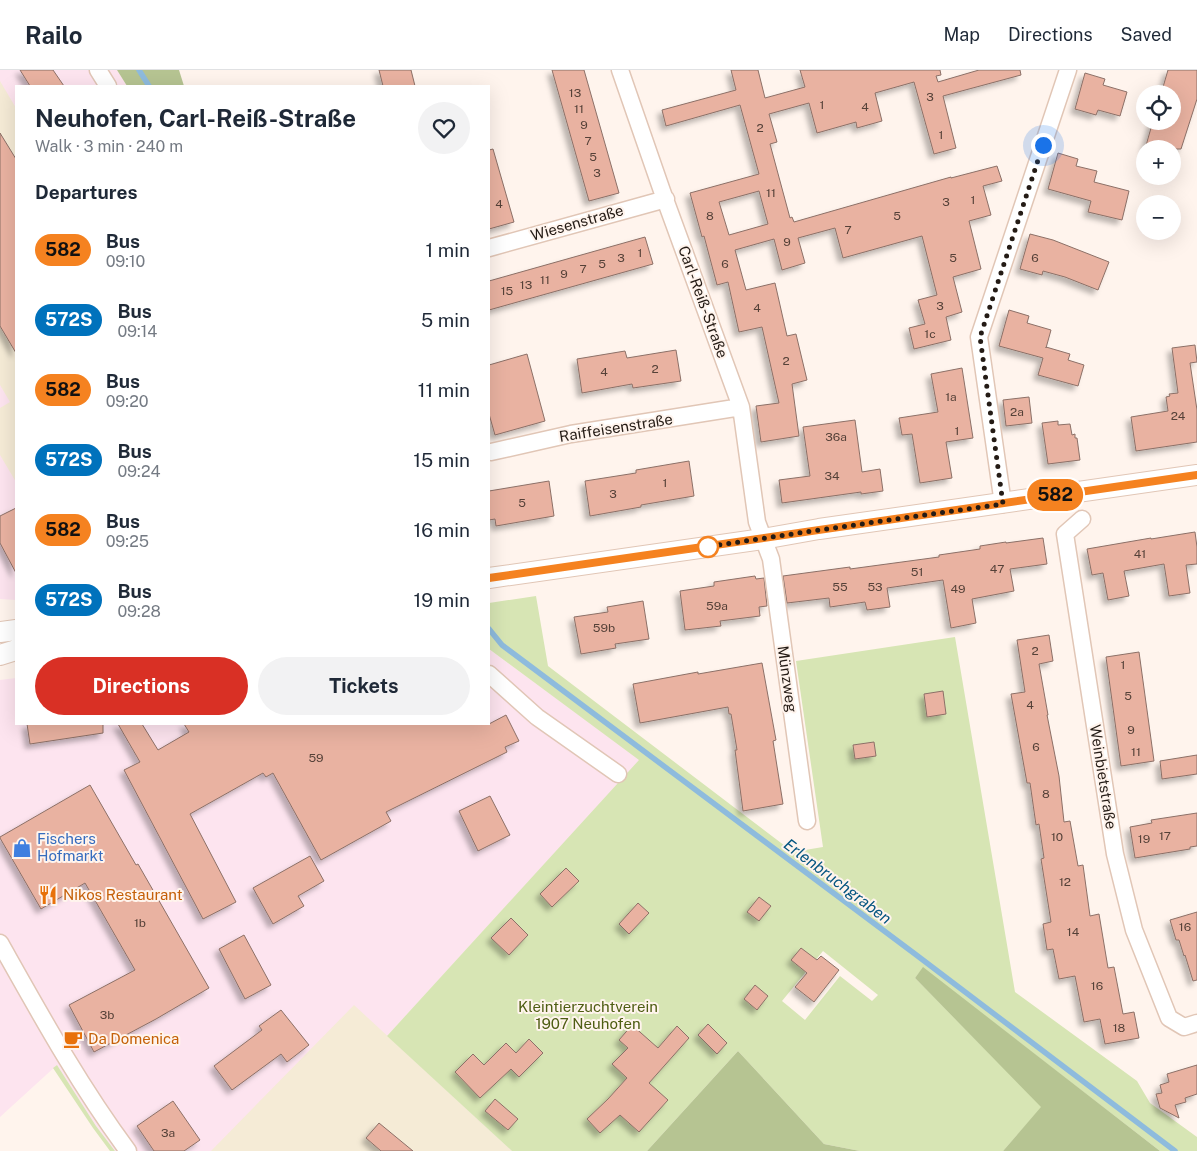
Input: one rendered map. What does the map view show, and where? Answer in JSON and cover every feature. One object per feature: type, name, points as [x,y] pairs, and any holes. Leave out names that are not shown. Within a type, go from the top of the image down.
[{"type":"street","points":[[98,70],[107,85]]},
{"type":"street","name":"Carl-Reiß-Straße","points":[[620,70],[741,407],[757,522],[763,539]]},
{"type":"street","points":[[1003,504],[980,337],[1068,70]]},
{"type":"street","name":"Wiesenstraße","points":[[490,248],[666,199]]},
{"type":"street","name":"Raiffeisenstraße","points":[[491,452],[571,434],[741,407]]},
{"type":"street","points":[[490,578],[1197,475]]},
{"type":"street","name":"Weinbietstraße","points":[[1082,519],[1065,534],[1115,854],[1134,930],[1169,1018],[1191,1025]]},
{"type":"street","name":"Münzweg","points":[[763,539],[771,559],[807,821]]},
{"type":"street","points":[[0,632],[15,630]]},
{"type":"street","points":[[0,655],[15,650]]},
{"type":"street","points":[[490,675],[537,717],[618,774]]},
{"type":"street","points":[[0,943],[62,1053],[104,1119],[128,1151]]},
{"type":"shaded area","points":[[0,70],[117,70],[126,85],[15,85],[15,600],[0,599]]},
{"type":"shaded area","points":[[0,81],[15,106],[15,480],[0,455],[0,408],[10,402],[0,385]]},
{"type":"shaded area","points":[[490,650],[640,760],[387,1036],[512,1151],[115,1151],[96,1126],[57,1065],[0,1117],[0,680],[15,678],[15,725],[490,725]]},
{"type":"shaded area","points":[[354,1005],[512,1151],[211,1151]]},
{"type":"green space","points":[[117,70],[179,70],[184,85],[126,85]]},
{"type":"green space","name":"Kleintierzuchtverein 1907 Neuhofen","points":[[536,596],[548,666],[793,852],[823,847],[796,661],[955,637],[1015,992],[1137,1081],[1150,1103],[1197,1137],[1197,1151],[1160,1151],[923,968],[915,978],[1042,1107],[1003,1151],[860,1151],[824,1144],[738,1051],[647,1151],[512,1151],[387,1036],[639,760],[490,650],[490,603]],"holes":[[[823,951],[878,995],[872,1001],[840,976],[805,1020],[782,1001]]]},
{"type":"green space","points":[[923,967],[1160,1151],[1003,1151],[1041,1107],[915,978]]},
{"type":"green space","points":[[738,1051],[824,1144],[860,1151],[647,1151]]},
{"type":"green space","points":[[57,1065],[96,1126],[115,1151],[110,1151],[93,1128],[53,1068]]},
{"type":"building","points":[[20,70],[53,70],[63,85],[29,85]]},
{"type":"building","points":[[379,70],[411,70],[415,85],[383,85]]},
{"type":"building","points":[[552,70],[584,70],[619,193],[589,201]]},
{"type":"building","points":[[731,70],[758,70],[765,98],[805,87],[800,70],[940,70],[941,75],[936,76],[938,82],[979,70],[1020,70],[1021,75],[943,96],[956,148],[934,154],[914,82],[875,93],[882,121],[857,128],[856,122],[817,133],[809,103],[769,114],[777,142],[770,144],[790,218],[792,217],[794,222],[951,177],[997,166],[1002,181],[983,186],[991,215],[969,221],[981,269],[953,277],[962,312],[946,317],[951,340],[914,349],[909,328],[925,324],[918,300],[937,295],[922,236],[843,258],[835,228],[798,238],[805,263],[782,270],[774,239],[735,250],[746,290],[775,283],[787,336],[796,334],[807,380],[792,384],[799,436],[761,442],[756,406],[779,403],[762,327],[739,332],[728,282],[717,285],[690,193],[759,174],[740,105],[666,126],[662,110],[736,90]],"holes":[[[759,191],[768,224],[729,235],[719,202]]]},
{"type":"building","points":[[1168,70],[1197,70],[1197,99],[1181,149],[1181,140],[1148,140],[1150,130],[1181,130],[1181,85],[1164,85]]},
{"type":"building","points":[[1085,73],[1105,79],[1103,85],[1127,92],[1120,116],[1098,110],[1096,115],[1075,109]]},
{"type":"building","points":[[0,133],[15,157],[15,351],[0,326]]},
{"type":"building","points":[[493,149],[514,222],[490,229],[490,150]]},
{"type":"building","points":[[1058,153],[1078,159],[1076,166],[1097,171],[1094,182],[1129,191],[1122,220],[1088,212],[1091,201],[1048,189]]},
{"type":"building","points":[[1030,234],[1053,240],[1109,262],[1098,290],[1065,277],[1043,271],[1042,275],[1020,269]]},
{"type":"building","points":[[645,237],[653,264],[490,310],[490,281]]},
{"type":"building","points":[[1009,310],[1029,316],[1027,323],[1051,330],[1046,347],[1070,354],[1068,360],[1084,365],[1078,386],[1038,375],[1043,358],[999,346]]},
{"type":"building","points":[[1195,345],[1197,362],[1190,363],[1197,410],[1197,442],[1136,451],[1131,417],[1168,411],[1166,397],[1170,396],[1169,394],[1178,393],[1172,348]]},
{"type":"building","points":[[676,350],[681,381],[633,388],[632,384],[582,393],[577,359],[625,351],[627,358]]},
{"type":"building","points":[[527,354],[545,421],[495,435],[490,418],[490,365]]},
{"type":"building","points":[[962,368],[973,438],[946,442],[952,478],[920,483],[912,434],[902,435],[899,418],[938,412],[931,374]]},
{"type":"building","points":[[1029,397],[1032,423],[1006,426],[1003,400]]},
{"type":"building","points":[[855,420],[862,472],[880,469],[883,491],[861,494],[861,492],[782,503],[779,480],[810,476],[803,427]]},
{"type":"building","points":[[1058,421],[1058,425],[1070,424],[1072,435],[1075,434],[1075,438],[1077,438],[1080,460],[1048,464],[1042,423]]},
{"type":"building","points":[[689,461],[694,496],[590,516],[585,481],[636,473],[636,470]]},
{"type":"building","points":[[549,481],[554,516],[496,526],[495,519],[490,520],[490,491]]},
{"type":"building","points":[[15,508],[15,571],[0,543],[0,516]]},
{"type":"building","points":[[1195,532],[1197,564],[1186,565],[1190,593],[1169,596],[1164,564],[1124,571],[1129,596],[1108,600],[1103,573],[1092,575],[1087,549]]},
{"type":"building","points":[[1043,538],[1047,564],[1010,569],[1014,591],[972,599],[976,623],[951,628],[943,580],[887,588],[890,607],[867,610],[865,602],[830,607],[829,598],[787,603],[783,576],[939,557],[939,555],[980,549],[980,546]]},
{"type":"building","points":[[755,576],[756,579],[764,578],[767,606],[759,607],[760,616],[720,621],[721,626],[685,630],[680,591],[714,586],[714,582]]},
{"type":"building","points":[[643,601],[649,639],[615,644],[616,648],[581,654],[574,617],[608,612],[607,607]]},
{"type":"building","points":[[1049,635],[1053,661],[1039,664],[1059,776],[1064,822],[1070,821],[1078,866],[1083,865],[1090,916],[1099,914],[1108,968],[1114,967],[1123,1014],[1134,1012],[1139,1038],[1105,1044],[1100,1019],[1084,1022],[1075,976],[1059,979],[1053,949],[1047,950],[1043,924],[1051,922],[1041,859],[1044,858],[1039,824],[1036,825],[1030,783],[1027,783],[1011,694],[1025,692],[1017,640]]},
{"type":"building","points":[[1139,652],[1154,761],[1121,766],[1106,657]]},
{"type":"building","points":[[762,663],[776,740],[773,741],[783,804],[743,811],[735,750],[737,750],[731,714],[729,714],[728,707],[640,723],[633,684]]},
{"type":"building","points":[[943,691],[946,714],[927,717],[924,694]]},
{"type":"building","points":[[506,715],[519,741],[505,747],[507,752],[386,812],[391,821],[321,860],[273,773],[266,777],[263,773],[190,814],[236,902],[203,919],[124,770],[140,762],[119,725],[143,725],[158,750],[189,732],[185,725],[490,725]]},
{"type":"building","points":[[27,725],[103,725],[103,733],[30,744]]},
{"type":"building","points":[[874,742],[876,756],[855,759],[853,745]]},
{"type":"building","points":[[1197,755],[1197,774],[1162,779],[1160,761]]},
{"type":"building","points":[[90,785],[209,988],[94,1052],[69,1005],[135,970],[85,883],[41,909],[0,838]]},
{"type":"building","points":[[490,796],[510,835],[478,851],[459,811]]},
{"type":"building","points":[[1197,813],[1197,846],[1190,847],[1190,849],[1135,858],[1130,827],[1152,823],[1151,820]]},
{"type":"building","points":[[310,856],[324,881],[298,896],[304,906],[273,924],[253,888]]},
{"type":"building","points":[[566,868],[579,881],[552,907],[540,894]]},
{"type":"building","points":[[759,897],[771,906],[759,921],[747,912]]},
{"type":"building","points":[[638,903],[649,913],[629,934],[619,924]]},
{"type":"building","points":[[1197,912],[1197,980],[1193,981],[1185,955],[1179,940],[1176,940],[1170,920]]},
{"type":"building","points":[[511,918],[528,935],[509,955],[491,938]]},
{"type":"building","points":[[244,935],[271,985],[245,999],[219,949]]},
{"type":"building","points":[[801,948],[817,960],[821,956],[839,970],[814,1002],[795,987],[807,973],[791,960]]},
{"type":"building","points":[[755,985],[768,996],[757,1010],[744,999]]},
{"type":"building","points":[[281,1010],[309,1045],[287,1062],[281,1054],[232,1090],[214,1066],[262,1030],[259,1026]]},
{"type":"building","points":[[708,1024],[727,1043],[717,1054],[698,1035]]},
{"type":"building","points":[[632,1025],[658,1048],[677,1026],[689,1038],[649,1083],[668,1100],[639,1132],[620,1115],[600,1133],[587,1119],[627,1078],[612,1064],[628,1048],[619,1040]]},
{"type":"building","points":[[529,1039],[543,1053],[519,1077],[511,1069],[480,1098],[455,1072],[473,1054],[484,1065],[506,1043],[516,1053]]},
{"type":"building","points":[[1197,1065],[1197,1094],[1185,1098],[1186,1102],[1175,1105],[1179,1118],[1160,1108],[1156,1094],[1162,1093],[1160,1085],[1169,1082],[1167,1074]]},
{"type":"building","points":[[495,1099],[518,1119],[508,1130],[485,1111]]},
{"type":"building","points":[[173,1101],[200,1140],[184,1151],[154,1151],[137,1126]]},
{"type":"building","points":[[379,1123],[413,1151],[381,1151],[366,1138]]},
{"type":"waterway","name":"Erlenbruchgraben","points":[[139,70],[148,85]]},
{"type":"waterway","name":"Erlenbruchgraben","points":[[490,630],[502,645],[1175,1151]]},
{"type":"bus line","name":"582","points":[[490,578],[1197,475]]},
{"type":"place","name":"Fischers Hofmarkt","points":[[22,848]]},
{"type":"place","name":"Nikos Restaurant","points":[[48,895]]},
{"type":"place","name":"Da Domenica","points":[[73,1039]]},
{"type":"route","points":[[708,547],[705,547],[1003,504],[980,337],[1043,145]]}]
